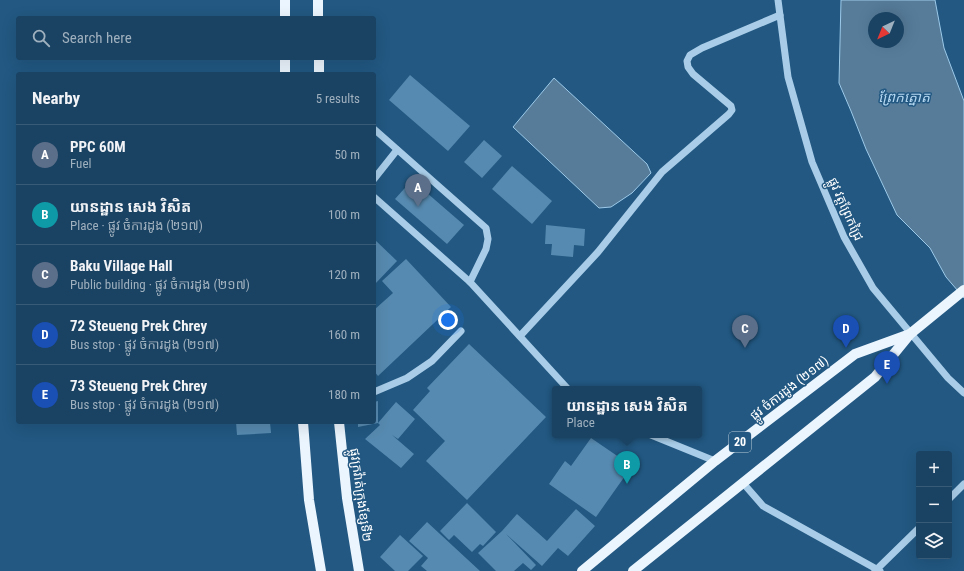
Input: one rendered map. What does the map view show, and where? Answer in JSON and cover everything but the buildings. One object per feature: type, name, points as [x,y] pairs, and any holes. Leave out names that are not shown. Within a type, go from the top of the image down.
[{"type":"main road","points":[[285,0],[285,16]]},
{"type":"main road","points":[[318,0],[318,16]]},
{"type":"main road","points":[[285,60],[286,72]]},
{"type":"main road","points":[[319,60],[319,72]]},
{"type":"main road","name":"ផ្លូវ ចំការដូង (២១៧)","points":[[633,571],[875,377],[910,334],[964,290]]},
{"type":"main road","name":"ផ្លូវ ចំការដូង (២១៧)","points":[[582,571],[715,461],[855,354],[910,334]]},
{"type":"main road","points":[[303,424],[309,500],[321,571]]},
{"type":"main road","name":"ផ្លូវក្រវ៉ាត់ក្រុងខ្សែទី២","points":[[339,424],[347,498],[359,571]]},
{"type":"street","name":"ផ្លូវ វត្តព្រែកជ្រៃ","points":[[778,0],[788,77],[812,162],[844,237],[873,288],[948,378],[964,393]]},
{"type":"street","points":[[520,336],[598,252],[662,172],[732,110],[731,106],[693,74],[686,61],[690,55],[702,48],[780,15]]},
{"type":"street","points":[[376,131],[486,228],[488,239],[486,248],[470,282]]},
{"type":"street","points":[[376,176],[397,150]]},
{"type":"street","points":[[376,198],[470,282],[565,386]]},
{"type":"street","points":[[376,391],[407,378],[432,361],[461,331]]},
{"type":"street","points":[[658,438],[715,461]]},
{"type":"street","points":[[743,484],[763,506],[877,570],[916,531]]},
{"type":"street","points":[[952,496],[964,484]]},
{"type":"water","name":"ព្រែកត្នោត","points":[[841,0],[935,0],[944,48],[964,101],[964,298],[946,277],[930,248],[897,215],[866,149],[839,83]]},
{"type":"water","points":[[554,78],[647,164],[651,173],[632,193],[611,207],[599,208],[513,127]]},
{"type":"place","name":"PPC 60M","points":[[418,207]]},
{"type":"place","name":"Baku Village Hall","points":[[745,348]]},
{"type":"place","name":"72 Steueng Prek Chrey","points":[[846,348]]},
{"type":"place","name":"73 Steueng Prek Chrey","points":[[887,384]]},
{"type":"place","name":"យានដ្ឋាន សេង វិសិត","points":[[627,484]]}]
